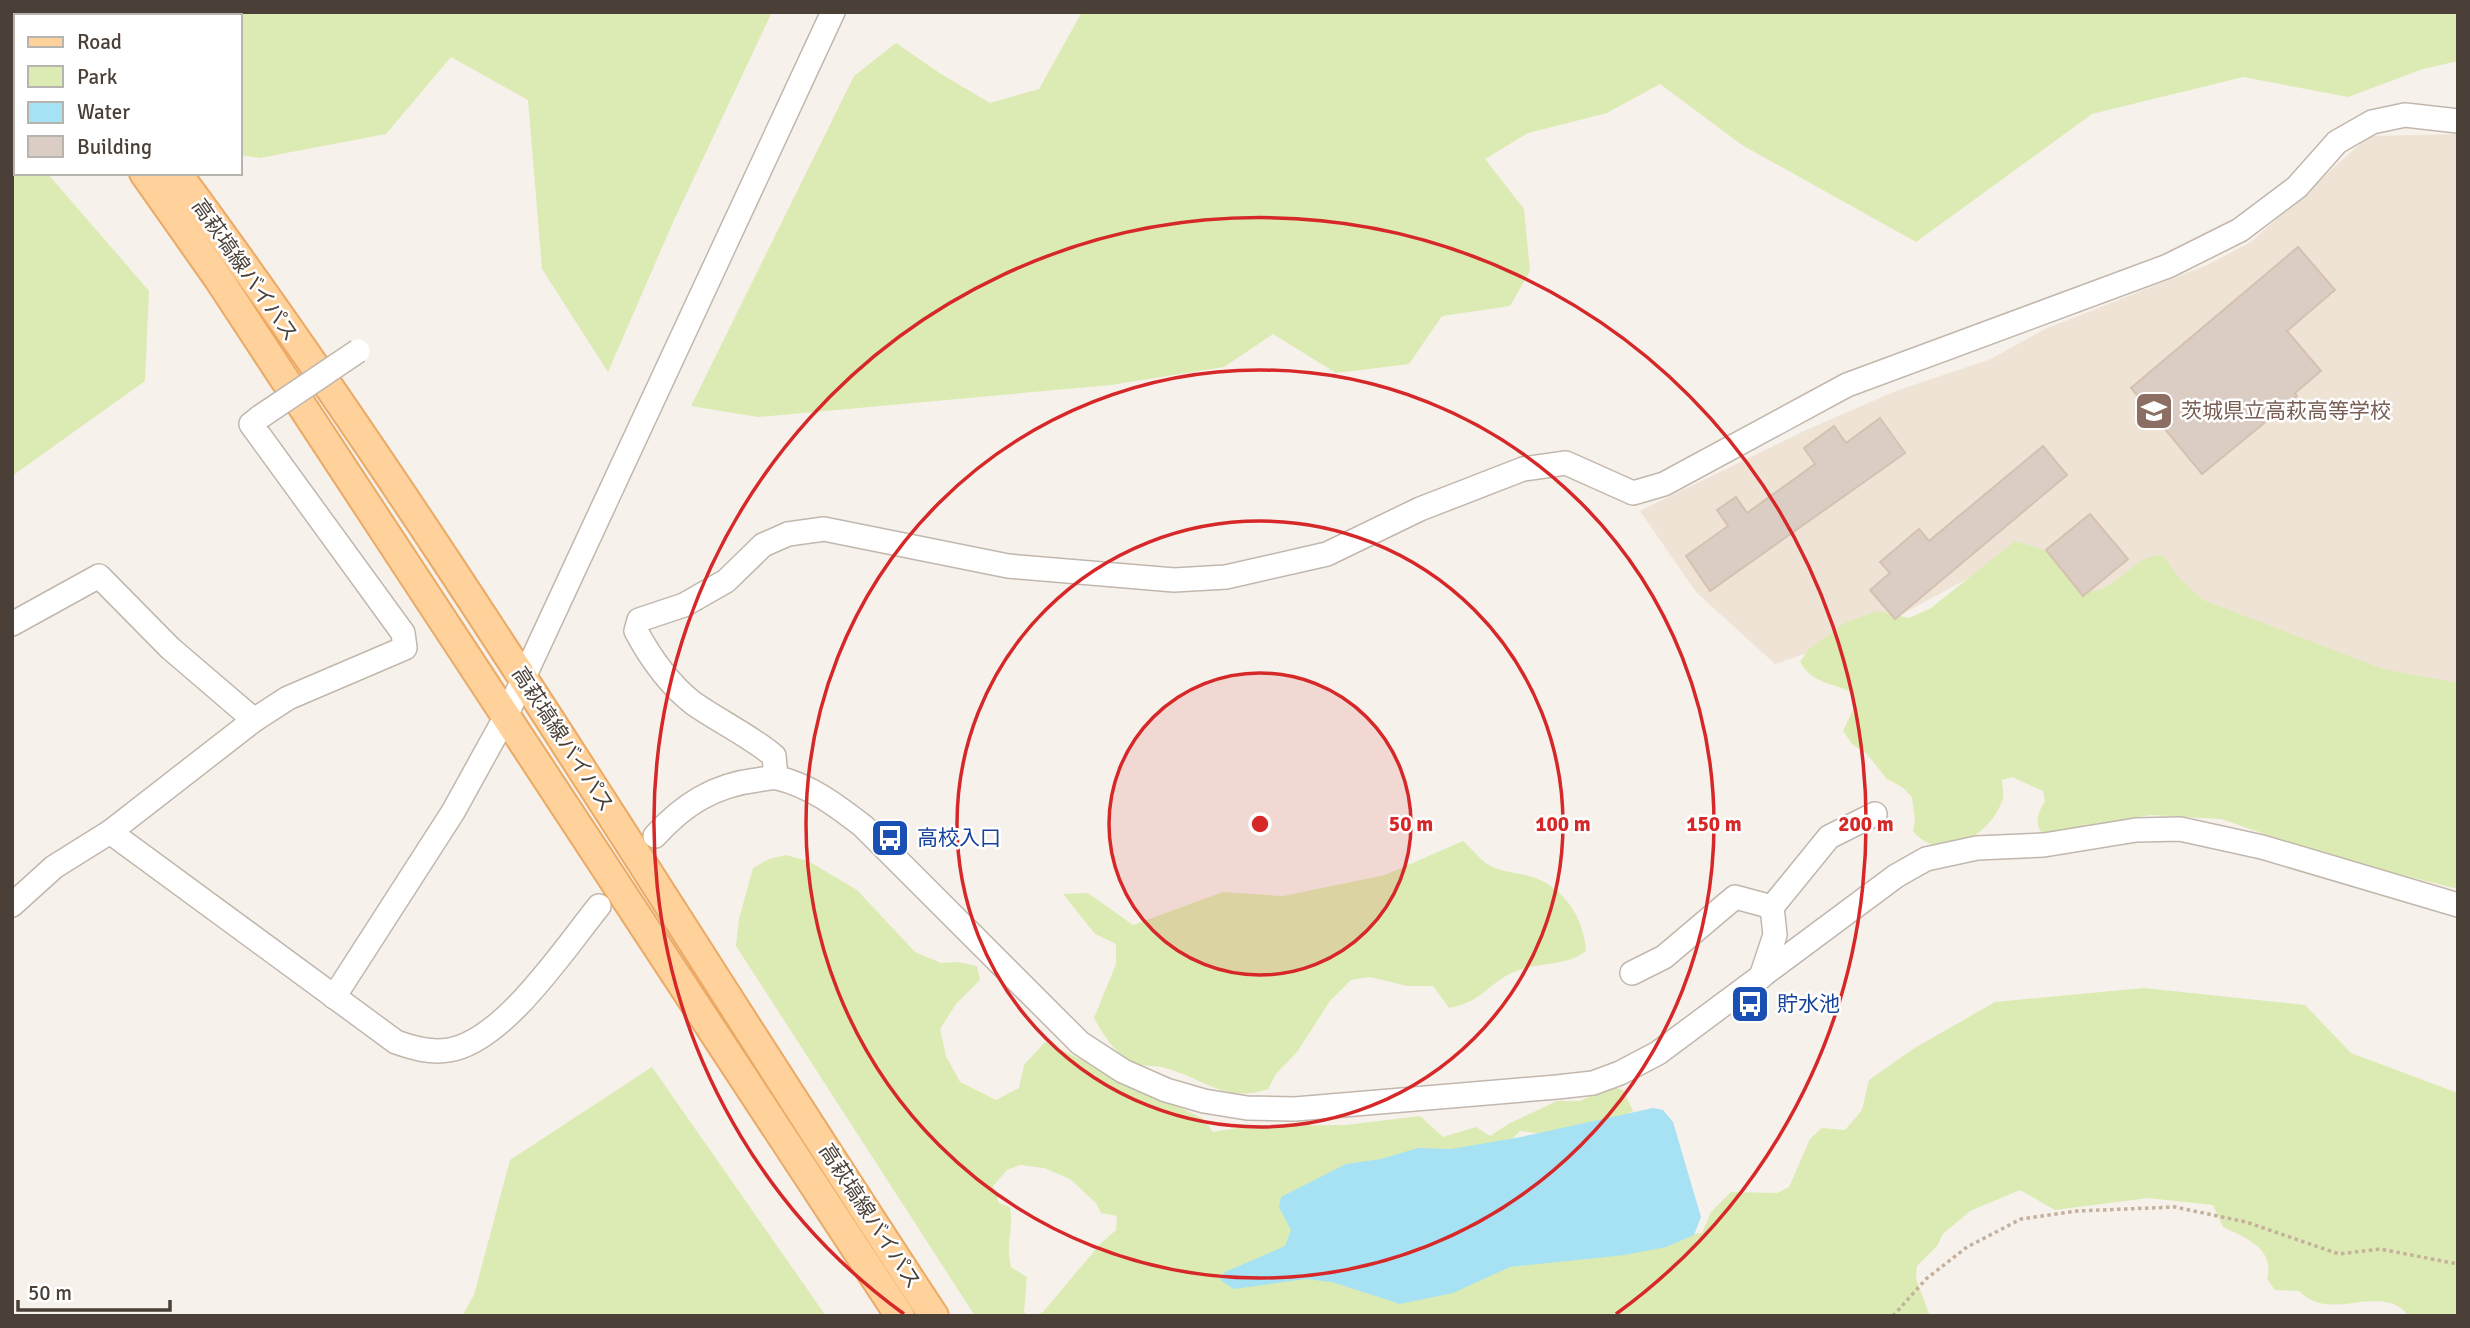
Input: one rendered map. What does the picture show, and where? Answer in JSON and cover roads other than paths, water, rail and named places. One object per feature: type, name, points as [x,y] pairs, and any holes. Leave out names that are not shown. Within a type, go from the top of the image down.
[{"type":"main road","name":"高萩塙線バイパス","points":[[146,175],[218,278],[895,1308]]},
{"type":"main road","name":"高萩塙線バイパス","points":[[178,175],[278,314],[523,678],[934,1316]]},
{"type":"street","points":[[334,997],[453,812],[506,716],[833,12]]},
{"type":"street","points":[[776,778],[774,757],[741,731],[693,703],[673,684],[636,631],[639,620],[684,605],[715,587],[763,545],[788,534],[824,529],[1008,566],[1174,580],[1226,577],[1327,554],[1420,509],[1523,468],[1566,463],[1633,494],[1664,484],[1847,385],[2168,266],[2241,230],[2297,187],[2337,142],[2372,122],[2404,115],[2458,121]]},
{"type":"street","points":[[12,905],[54,867],[110,832],[254,720],[331,677],[380,661],[405,648],[403,633],[251,424],[362,350]]},
{"type":"street","points":[[12,624],[99,576],[170,648],[254,720]]},
{"type":"street","points":[[655,836],[680,811],[710,791],[739,782],[776,778],[834,803],[863,826],[1080,1043],[1123,1071],[1166,1090],[1204,1101],[1247,1108],[1295,1109],[1593,1083],[1620,1073],[1658,1053],[1896,876],[1926,859],[1977,848],[2044,845],[2136,830],[2180,829],[2217,836],[2458,905]]},
{"type":"street","points":[[1760,977],[1775,935],[1772,907],[1829,838],[1875,814]]},
{"type":"street","points":[[110,832],[396,1042],[434,1051],[466,1045],[484,1036],[507,1017],[599,906]]},
{"type":"street","points":[[1632,973],[1664,957],[1735,897],[1772,907]]},
{"type":"water","points":[[1653,1108],[1663,1110],[1673,1122],[1701,1217],[1694,1235],[1666,1247],[1625,1255],[1510,1267],[1453,1293],[1400,1304],[1332,1282],[1306,1279],[1234,1289],[1220,1280],[1225,1272],[1285,1246],[1291,1230],[1279,1207],[1281,1197],[1346,1164],[1381,1159],[1418,1148],[1451,1149],[1521,1137]]},
{"type":"place","name":"茨城県立高萩高等学校","points":[[2154,411]]},
{"type":"place","name":"高校入口","points":[[890,838]]},
{"type":"place","name":"貯水池","points":[[1750,1004]]}]
